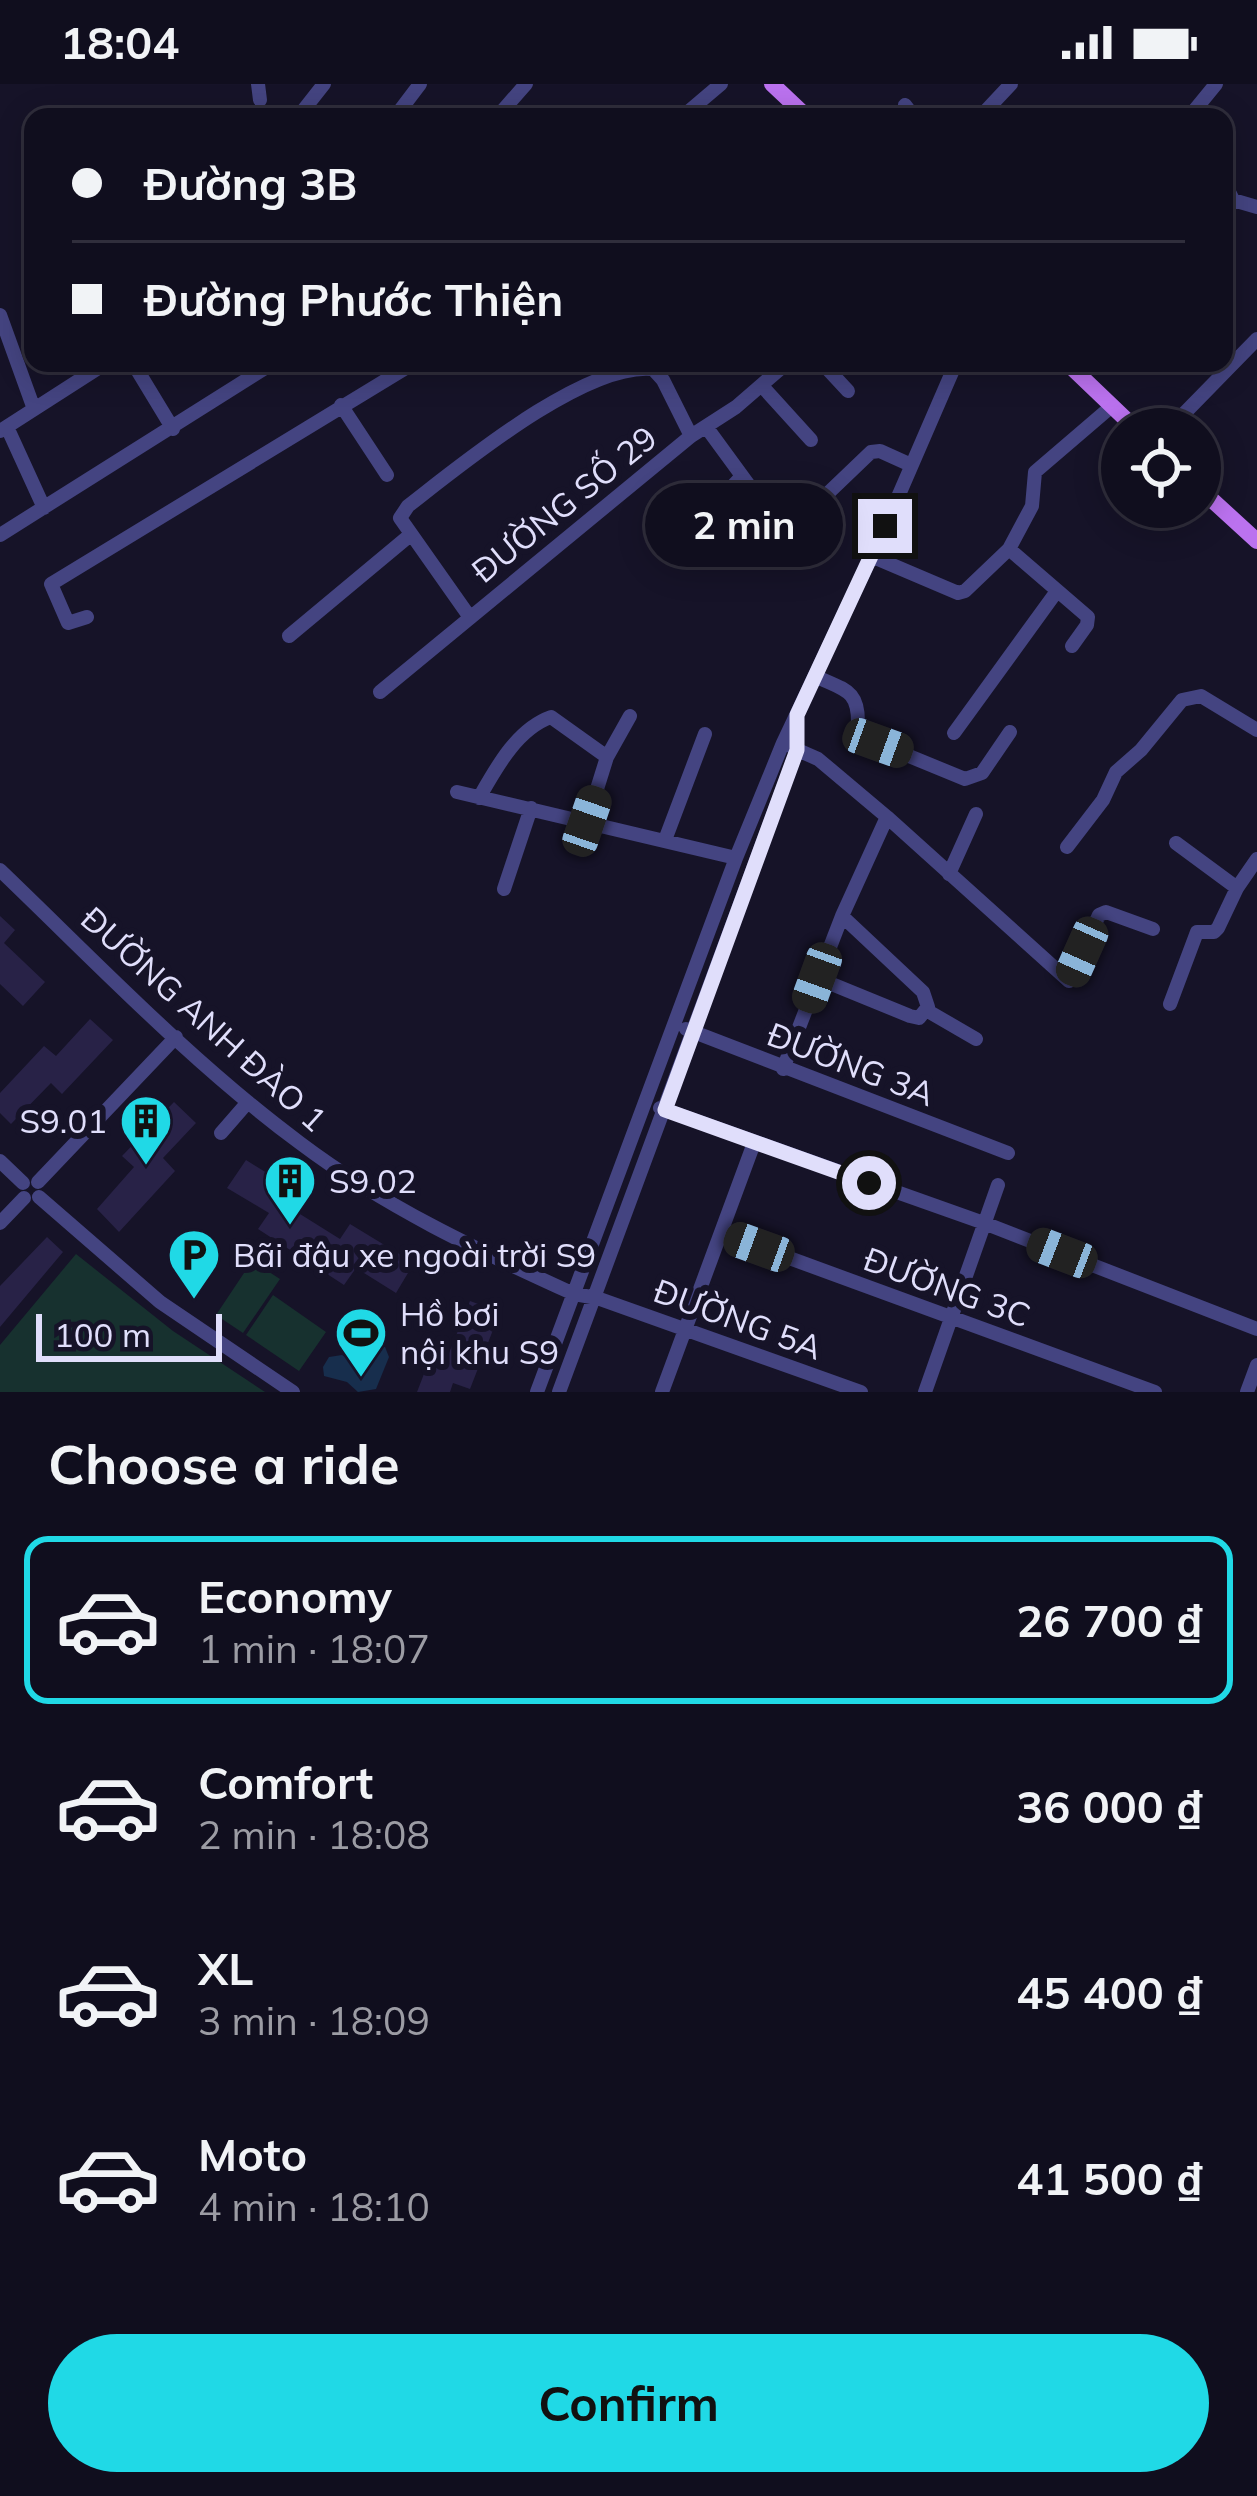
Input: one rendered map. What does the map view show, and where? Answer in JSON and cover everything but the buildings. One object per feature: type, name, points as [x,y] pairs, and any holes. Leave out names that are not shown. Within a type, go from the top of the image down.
[{"type":"main road","points":[[772,84],[797,108]]},
{"type":"main road","points":[[1076,372],[1112,406]]},
{"type":"main road","points":[[1221,508],[1257,541]]},
{"type":"street","points":[[305,108],[324,84]]},
{"type":"street","points":[[402,108],[420,84]]},
{"type":"street","points":[[504,108],[526,84]]},
{"type":"street","points":[[693,108],[721,84]]},
{"type":"street","points":[[989,108],[1012,84]]},
{"type":"street","points":[[1196,108],[1216,84]]},
{"type":"street","points":[[1233,200],[1257,207]]},
{"type":"street","points":[[0,315],[34,409]]},
{"type":"street","points":[[1233,363],[1257,339]]},
{"type":"street","points":[[44,508],[3,429],[92,372]]},
{"type":"street","points":[[138,372],[173,429]]},
{"type":"street","points":[[0,535],[259,372]]},
{"type":"street","points":[[87,617],[68,623],[51,584],[398,372]]},
{"type":"street","points":[[469,616],[400,518],[408,506],[488,445],[550,405],[619,372]]},
{"type":"street","points":[[656,372],[691,436]]},
{"type":"street","name":"ĐƯỜNG SỐ 29","points":[[380,692],[691,436],[777,372]]},
{"type":"street","points":[[830,372],[848,391]]},
{"type":"street","points":[[559,1392],[690,1039],[797,715],[952,372]]},
{"type":"street","points":[[1189,408],[1224,372]]},
{"type":"street","points":[[762,386],[811,440]]},
{"type":"street","points":[[341,405],[387,475]]},
{"type":"street","points":[[871,556],[958,593],[965,591],[1009,549],[1032,506],[1035,472],[1112,406]]},
{"type":"street","points":[[707,428],[759,499]]},
{"type":"street","points":[[800,520],[871,452],[880,451],[911,465]]},
{"type":"street","points":[[716,524],[728,491],[742,476]]},
{"type":"street","points":[[289,636],[409,536]]},
{"type":"street","points":[[1009,549],[1088,617],[1072,646]]},
{"type":"street","points":[[954,733],[1057,592]]},
{"type":"street","points":[[815,676],[852,695],[858,702],[858,724],[870,740],[965,778],[982,773],[1010,732]]},
{"type":"street","points":[[1067,847],[1116,772],[1142,750],[1182,700],[1201,696],[1257,730]]},
{"type":"street","points":[[587,821],[607,757],[631,716]]},
{"type":"street","points":[[478,798],[505,754],[547,717],[607,757]]},
{"type":"street","points":[[664,840],[705,734]]},
{"type":"street","points":[[790,747],[818,759],[1069,981],[1099,915],[1106,912],[1154,929]]},
{"type":"street","points":[[536,1392],[736,858],[790,747]]},
{"type":"street","points":[[458,792],[736,858]]},
{"type":"street","points":[[504,889],[531,808]]},
{"type":"street","points":[[950,874],[976,814]]},
{"type":"street","points":[[783,1069],[886,817]]},
{"type":"street","points":[[1176,843],[1237,888]]},
{"type":"street","points":[[1171,1004],[1197,932],[1214,932],[1257,859]]},
{"type":"street","name":"ĐƯỜNG ANH ĐÀO 1","points":[[0,870],[176,1037],[302,1145],[416,1220],[574,1294],[597,1298]]},
{"type":"street","points":[[817,978],[910,1016],[919,1018],[926,1010],[928,999],[922,992],[842,916]]},
{"type":"street","points":[[926,1010],[976,1039]]},
{"type":"street","name":"ĐƯỜNG 3A","points":[[676,1025],[690,1039],[1008,1153]]},
{"type":"street","points":[[0,1223],[176,1037]]},
{"type":"street","points":[[221,1133],[248,1102]]},
{"type":"street","points":[[646,1104],[987,1216],[1257,1329]]},
{"type":"street","points":[[662,1392],[754,1143]]},
{"type":"street","points":[[0,1161],[148,1293],[292,1392]]},
{"type":"street","points":[[925,1392],[998,1185]]},
{"type":"street","name":"ĐƯỜNG 3C","points":[[721,1234],[1155,1392]]},
{"type":"street","name":"ĐƯỜNG 5A","points":[[597,1298],[861,1392]]},
{"type":"street","points":[[1247,1392],[1257,1365]]},
{"type":"green space","points":[[76,1254],[173,1331],[265,1392],[0,1392],[0,1345]]},
{"type":"green space","points":[[252,1261],[280,1279],[243,1333],[216,1315]]},
{"type":"green space","points":[[273,1295],[326,1332],[299,1371],[246,1335]]},
{"type":"water","points":[[373,1346],[385,1347],[389,1357],[376,1389],[358,1392],[347,1382],[324,1376],[329,1357],[342,1355],[358,1365]]},
{"type":"place","name":"S9.01","points":[[146,1167]]},
{"type":"place","name":"S9.02","points":[[290,1227]]},
{"type":"place","name":"Bãi đậu xe ngoài trời S9","points":[[194,1301]]},
{"type":"place","name":"Hồ bơi nội khu S9","points":[[361,1379]]},
{"type":"route","points":[[869,1183],[665,1110],[797,750],[797,715],[885,526]]}]
